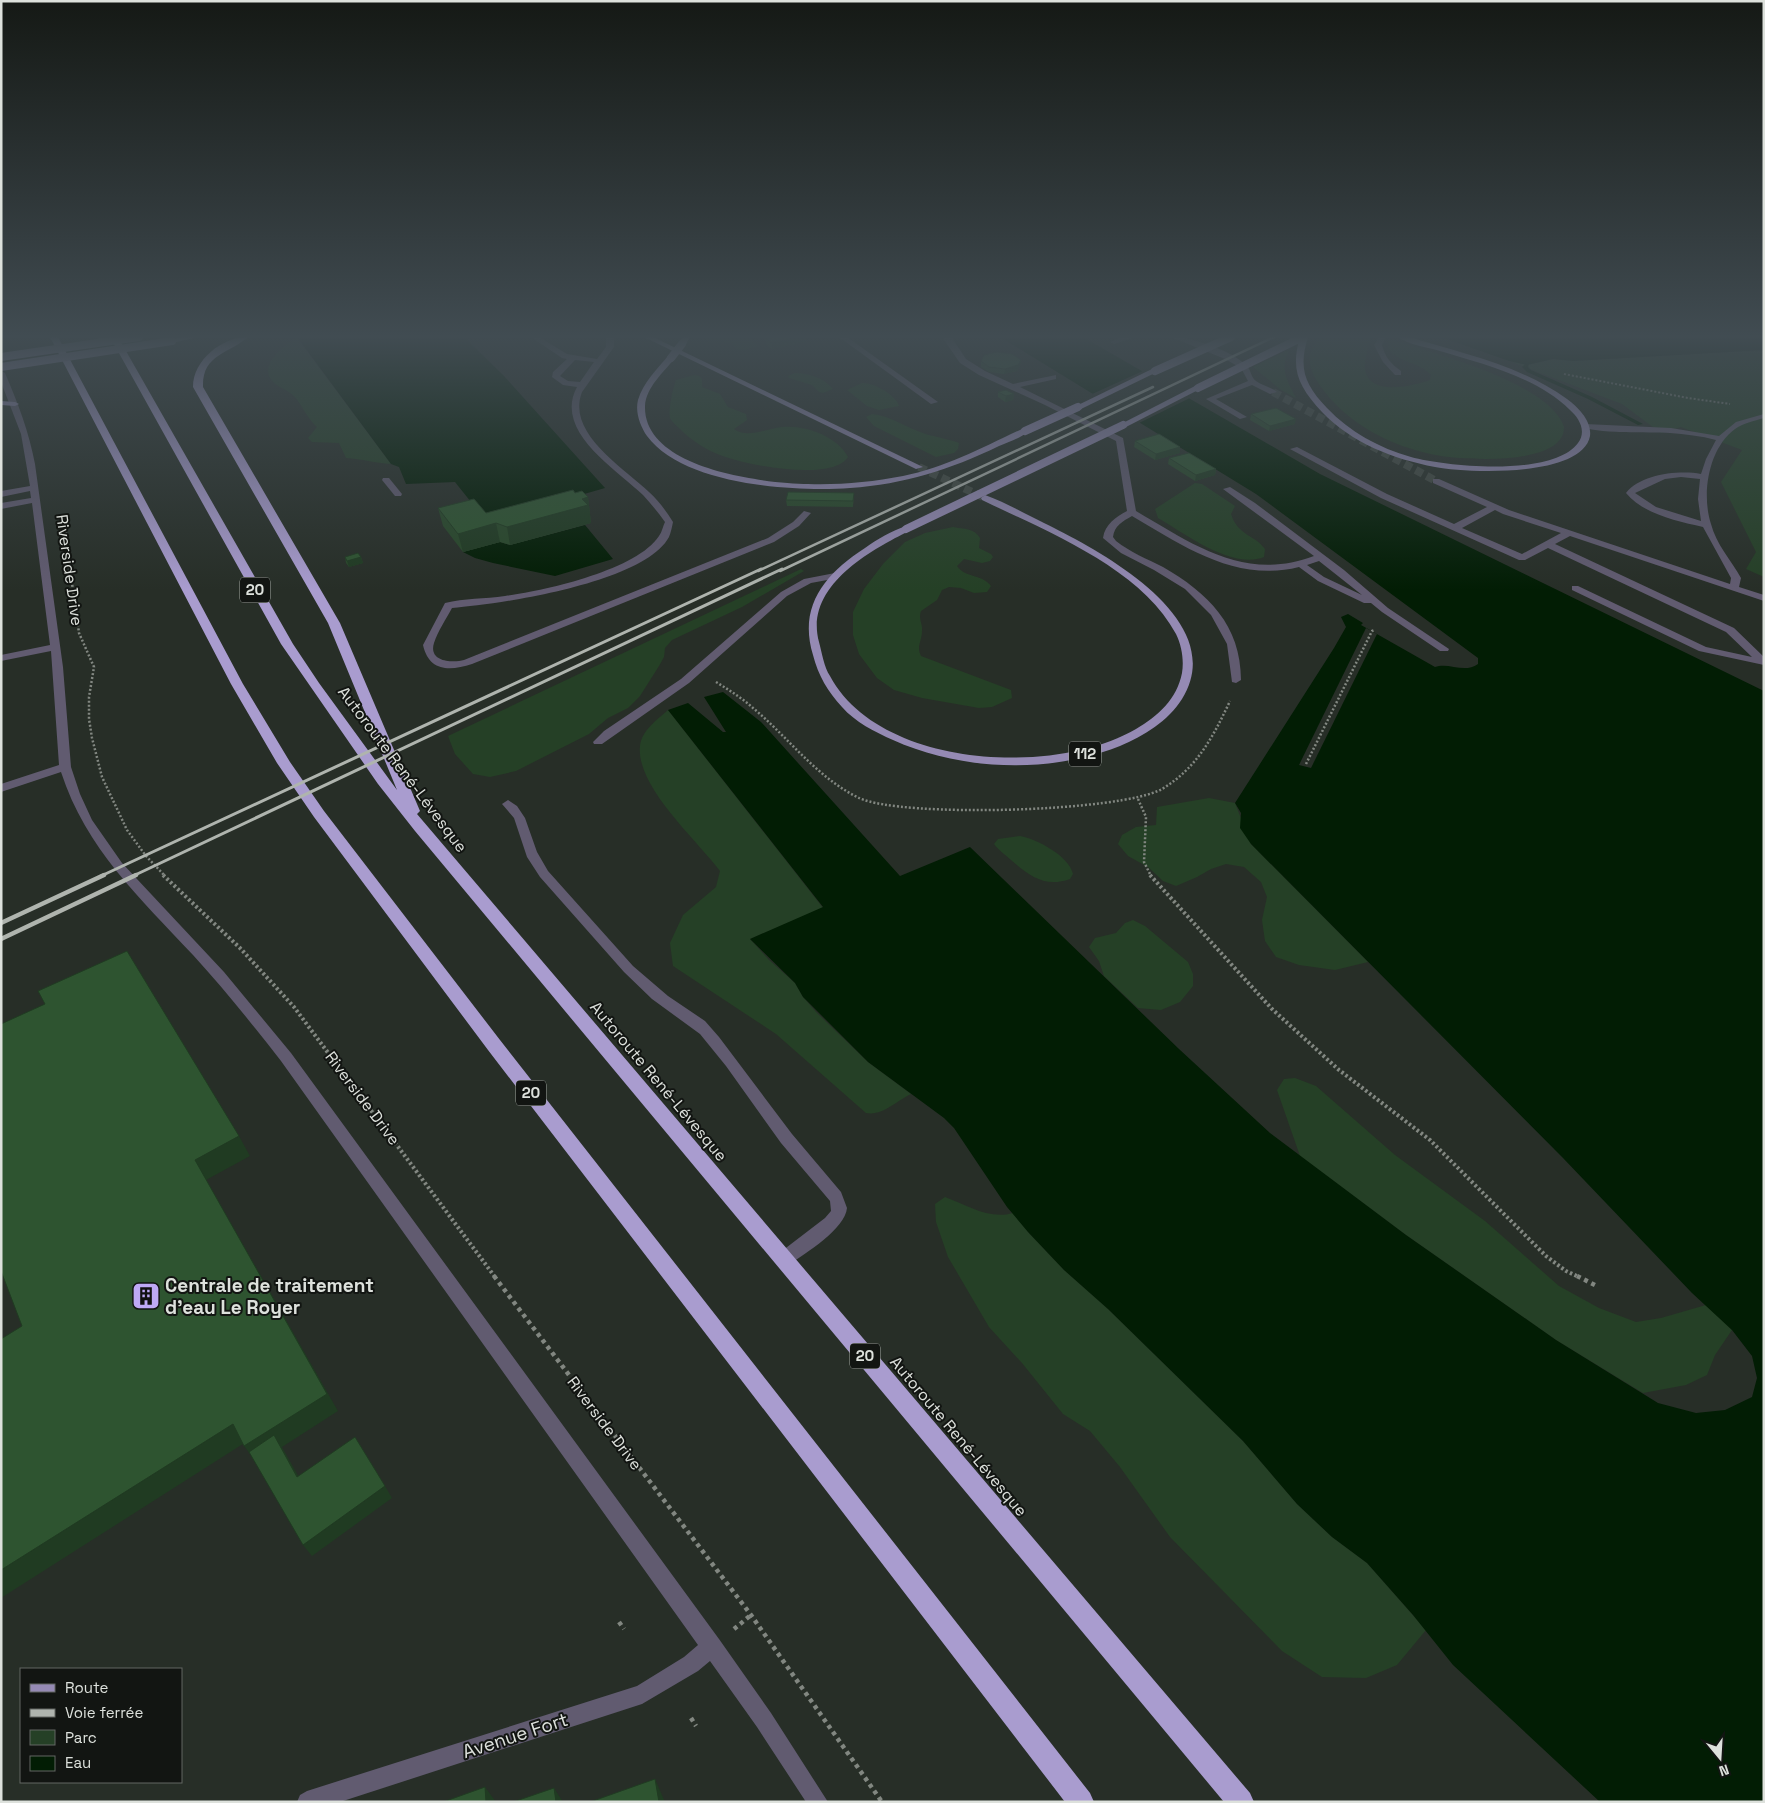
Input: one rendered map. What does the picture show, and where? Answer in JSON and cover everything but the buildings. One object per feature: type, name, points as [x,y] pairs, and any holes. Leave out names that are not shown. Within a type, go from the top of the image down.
[{"type":"highway","name":"20","points":[[98,421],[229,670],[276,749],[319,814],[494,1045],[1081,1802]]},
{"type":"highway","name":"Autoroute René-Lévesque","points":[[161,421],[287,644],[383,781],[420,828],[1241,1802]]},
{"type":"highway","points":[[218,421],[334,623],[420,828]]},
{"type":"main road","points":[[643,421],[650,435],[665,450],[688,463],[739,478],[778,484],[822,486],[903,479],[950,465],[1047,421]]},
{"type":"main road","points":[[823,421],[919,467]]},
{"type":"main road","name":"112","points":[[985,498],[1054,532],[1107,562],[1142,587],[1170,616],[1186,643],[1190,666],[1188,676],[1180,697],[1164,714],[1138,733],[1086,754],[1052,760],[979,759],[940,753],[906,742],[872,726],[851,710],[832,688],[820,666],[814,647],[813,620],[818,602],[835,576],[859,555],[906,529],[1129,421]]},
{"type":"main road","points":[[1336,421],[1357,437],[1392,453],[1444,466],[1476,469],[1531,465],[1563,458],[1577,449],[1586,436],[1583,421]]},
{"type":"street","name":"Riverside Drive","points":[[20,421],[29,453],[36,500],[58,675],[65,767],[69,783],[86,821],[108,854],[141,893],[239,998],[286,1057],[712,1646],[818,1802]]},
{"type":"street","points":[[579,421],[580,426],[605,457],[660,508],[669,522],[666,536],[650,552],[637,560],[571,584],[526,596],[448,605],[428,645],[432,658],[439,664],[454,666],[468,662],[756,546],[783,534],[807,513]]},
{"type":"street","points":[[1082,421],[1120,440],[1132,512]]},
{"type":"street","points":[[1734,588],[1736,578],[1706,525],[1703,507],[1704,477],[1715,449],[1722,439],[1736,425],[1748,421]]},
{"type":"street","points":[[1585,426],[1611,430],[1693,432],[1722,439]]},
{"type":"street","points":[[1294,449],[1359,484],[1522,558],[1569,533]]},
{"type":"street","points":[[1704,477],[1683,473],[1669,474],[1635,488],[1630,493],[1636,499],[1671,516],[1706,525]]},
{"type":"street","points":[[386,480],[398,494]]},
{"type":"street","points":[[1436,481],[1494,507],[1764,598]]},
{"type":"street","points":[[1,494],[34,488]]},
{"type":"street","points":[[1227,489],[1321,558],[1385,610],[1444,649]]},
{"type":"street","points":[[1,506],[36,500]]},
{"type":"street","points":[[1454,528],[1494,507]]},
{"type":"street","points":[[1132,512],[1229,564],[1267,568],[1300,564],[1321,558]]},
{"type":"street","points":[[1132,512],[1112,525],[1108,538],[1120,549],[1159,569],[1184,585],[1214,612],[1224,626],[1237,655],[1236,680]]},
{"type":"street","points":[[1548,544],[1730,630],[1764,662]]},
{"type":"street","points":[[1300,564],[1321,579],[1385,610]]},
{"type":"street","points":[[598,742],[618,725],[685,681],[774,601],[807,581],[824,576],[835,576]]},
{"type":"street","points":[[1575,588],[1703,649],[1764,662]]},
{"type":"street","points":[[1,658],[54,647]]},
{"type":"street","points":[[1,788],[65,767]]},
{"type":"street","points":[[508,804],[522,822],[536,863],[547,879],[590,927],[656,995],[673,1008],[695,1020],[705,1030],[723,1051],[789,1142],[836,1197],[839,1203],[839,1214],[832,1222],[784,1260]]},
{"type":"street","name":"Avenue Fort","points":[[308,1802],[642,1694],[691,1664],[712,1646]]},
{"type":"path","name":"Riverside Drive","points":[[64,522],[80,634],[91,654],[94,666],[94,680],[89,700],[97,758],[108,793],[125,827],[138,846],[164,876],[259,966],[304,1020],[556,1359],[750,1615],[882,1802]]},
{"type":"path","points":[[1306,764],[1372,631],[1376,629]]},
{"type":"path","points":[[725,686],[750,705],[811,765],[837,786],[861,800],[912,809],[1099,805],[1138,798],[1159,791],[1183,775],[1197,762],[1220,724],[1236,680]]},
{"type":"path","points":[[1138,798],[1146,817],[1144,862],[1148,873],[1272,1009],[1339,1070],[1430,1140],[1546,1256],[1566,1271],[1595,1285]]},
{"type":"path","points":[[619,1622],[624,1629]]},
{"type":"path","points":[[690,1718],[696,1726]]},
{"type":"green space","points":[[312,421],[359,421],[391,464],[346,458],[339,443],[312,442],[308,438],[317,427]]},
{"type":"green space","points":[[673,421],[745,421],[734,429],[745,433],[783,427],[801,428],[820,433],[836,443],[848,457],[839,465],[824,469],[784,469],[763,466],[743,462],[710,451],[688,436]]},
{"type":"green space","points":[[870,421],[895,421],[925,434],[959,443],[958,449],[954,453],[936,457],[874,426]]},
{"type":"green space","points":[[1356,421],[1560,421],[1564,427],[1560,440],[1549,449],[1513,458],[1471,459],[1441,456],[1402,446]]},
{"type":"green space","points":[[1645,421],[1764,421],[1764,577],[1746,569],[1756,552],[1721,482],[1742,450],[1681,427],[1661,433]]},
{"type":"green space","points":[[1195,483],[1202,484],[1235,506],[1231,514],[1234,521],[1242,531],[1261,544],[1265,549],[1264,557],[1251,560],[1223,554],[1209,548],[1158,518],[1155,509]]},
{"type":"green space","points":[[953,527],[975,532],[980,538],[979,548],[993,557],[990,561],[982,563],[964,559],[957,566],[965,573],[983,579],[991,586],[987,592],[974,593],[961,588],[949,587],[942,590],[937,600],[921,611],[922,635],[919,646],[920,652],[921,656],[1011,690],[1012,698],[992,707],[979,708],[922,698],[894,690],[877,678],[859,654],[853,635],[853,612],[864,589],[883,564],[905,542],[925,533]]},
{"type":"green space","points":[[801,569],[804,571],[742,607],[672,640],[665,648],[664,657],[640,696],[628,708],[608,718],[589,734],[516,771],[490,777],[473,774],[455,754],[448,736]]},
{"type":"green space","points":[[668,710],[823,908],[750,939],[769,960],[795,983],[803,997],[817,1013],[868,1062],[911,1094],[884,1110],[866,1113],[776,1034],[673,966],[670,943],[683,915],[716,887],[720,871],[657,795],[641,762],[641,740],[651,726]]},
{"type":"green space","points":[[1209,798],[1235,803],[1251,844],[1368,962],[1335,970],[1299,965],[1276,957],[1265,941],[1262,920],[1267,897],[1261,882],[1244,867],[1226,864],[1176,886],[1163,881],[1148,867],[1128,856],[1118,844],[1122,835],[1136,827],[1156,825],[1157,807]]},
{"type":"green space","points":[[1020,836],[1035,841],[1059,855],[1070,867],[1073,874],[1070,879],[1053,882],[1038,879],[1018,866],[994,844],[998,839]]},
{"type":"green space","points":[[1133,920],[1145,926],[1188,962],[1193,974],[1193,986],[1180,1002],[1161,1010],[1138,1008],[1104,976],[1099,961],[1089,947],[1095,938],[1116,933],[1125,923]]},
{"type":"green space","points":[[1295,1078],[1316,1086],[1395,1155],[1485,1221],[1559,1286],[1599,1308],[1636,1322],[1661,1318],[1706,1305],[1732,1330],[1715,1355],[1707,1375],[1686,1385],[1643,1393],[1556,1340],[1406,1235],[1300,1156],[1277,1090],[1284,1079]]},
{"type":"green space","points":[[945,1197],[995,1215],[1013,1213],[1064,1270],[1108,1309],[1243,1441],[1297,1504],[1332,1537],[1367,1563],[1426,1630],[1397,1665],[1366,1678],[1322,1677],[1282,1651],[1170,1537],[1120,1467],[1090,1431],[1063,1414],[1022,1363],[989,1327],[948,1257],[936,1222],[935,1204]]},
{"type":"water","points":[[359,421],[545,421],[605,488],[487,522],[455,482],[406,484],[399,467],[391,464]]},
{"type":"water","points":[[1137,421],[1229,421],[1320,474],[1764,691],[1764,1802],[1600,1802],[1453,1665],[1413,1615],[1367,1563],[1332,1537],[1297,1504],[1243,1441],[1108,1309],[1064,1270],[1007,1207],[954,1128],[944,1118],[868,1062],[803,997],[795,983],[750,939],[823,907],[668,710],[688,703],[723,732],[726,732],[704,697],[723,692],[761,722],[900,876],[970,847],[1179,1049],[1270,1133],[1406,1235],[1556,1340],[1658,1403],[1696,1413],[1725,1410],[1752,1397],[1757,1378],[1752,1356],[1732,1330],[1692,1293],[1563,1158],[1251,844],[1240,828],[1241,813],[1235,803],[1346,627],[1341,617],[1348,614],[1363,623],[1361,625],[1435,667],[1467,668],[1478,664],[1478,658],[1256,494]]},
{"type":"water","points":[[585,525],[613,559],[555,576],[493,563],[475,558],[463,552],[500,542],[510,545]]},
{"type":"pier","points":[[1366,628],[1377,634],[1311,768],[1299,765]]},
{"type":"waterway","points":[[1634,421],[1640,424]]},
{"type":"tunnel","points":[[1326,421],[1436,481]]},
{"type":"tunnel","points":[[919,467],[985,498]]},
{"type":"railway","points":[[758,571],[1080,421]]},
{"type":"railway","points":[[780,571],[1096,421]]},
{"type":"railway","points":[[101,876],[761,569]]},
{"type":"railway","points":[[133,876],[782,569]]},
{"type":"railway","points":[[1,923],[104,875]]},
{"type":"railway","points":[[1,939],[136,875]]},
{"type":"place","name":"Centrale de traitement d'eau Le Royer","points":[[146,1296]]}]
